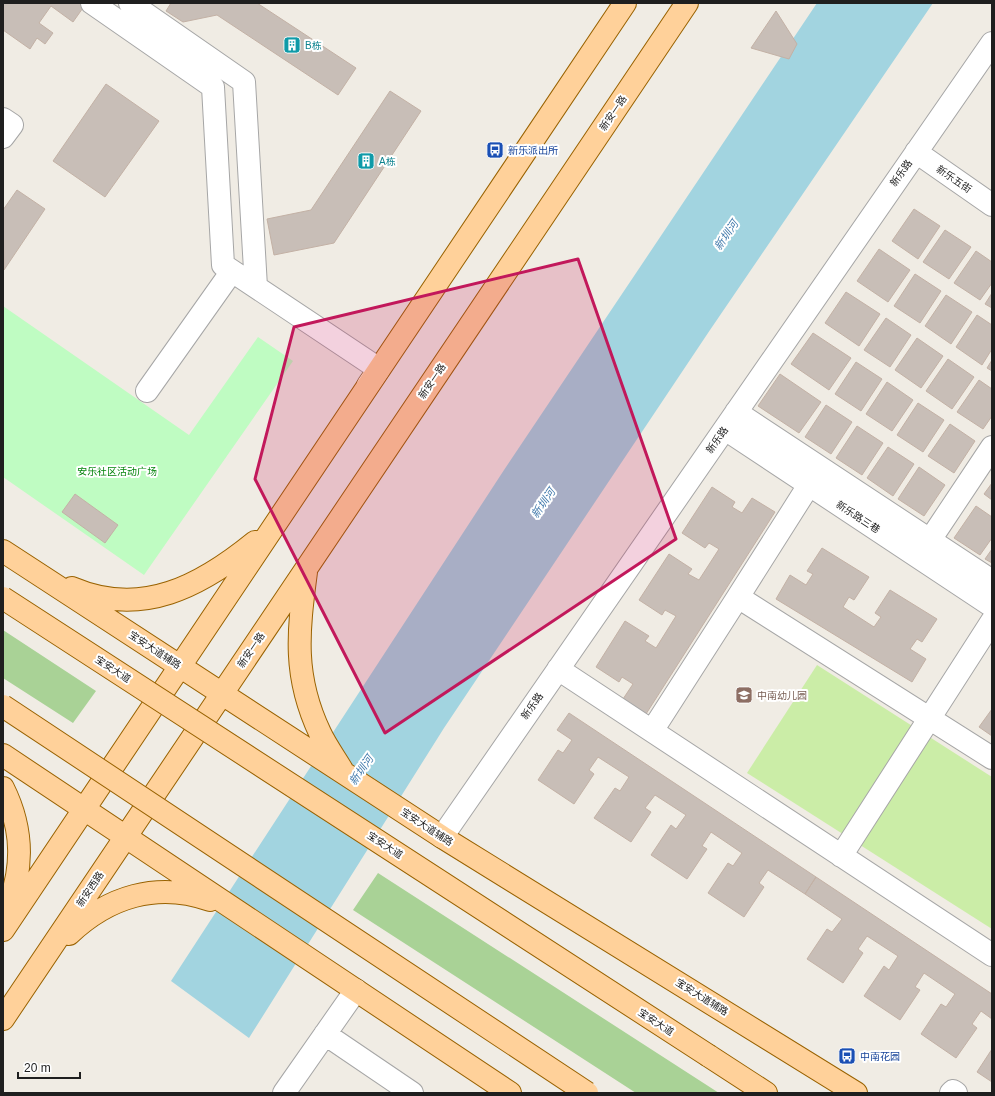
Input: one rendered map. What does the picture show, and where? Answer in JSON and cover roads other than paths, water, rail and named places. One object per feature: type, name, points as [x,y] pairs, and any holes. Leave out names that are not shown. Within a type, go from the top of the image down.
[{"type":"main road","points":[[379,369],[625,3]]},
{"type":"main road","name":"新安一路","points":[[177,759],[687,3]]},
{"type":"main road","points":[[3,930],[361,395]]},
{"type":"main road","points":[[32,570],[93,595],[114,599],[136,599],[154,596],[184,588],[205,578],[227,564],[271,529]]},
{"type":"main road","name":"宝安大道辅路","points":[[3,551],[442,837],[856,1093]]},
{"type":"main road","points":[[307,567],[299,630],[299,658],[309,707],[320,734],[344,774]]},
{"type":"main road","name":"宝安大道","points":[[3,598],[766,1093]]},
{"type":"main road","points":[[3,706],[587,1093]]},
{"type":"main road","points":[[3,755],[510,1093]]},
{"type":"main road","name":"新安西路","points":[[3,1019],[177,759]]},
{"type":"main road","points":[[3,788],[17,822],[20,858],[12,898],[3,920]]},
{"type":"main road","points":[[37,969],[85,918],[104,906],[122,899],[141,894],[177,892],[199,896],[230,907]]},
{"type":"street","points":[[92,3],[213,87],[223,265],[379,369],[361,395]]},
{"type":"street","points":[[130,3],[244,82],[256,287]]},
{"type":"street","name":"新乐路","points":[[442,837],[992,43]]},
{"type":"street","points":[[3,119],[12,125],[3,137]]},
{"type":"street","name":"新乐五街","points":[[916,152],[992,205]]},
{"type":"street","points":[[147,391],[232,271]]},
{"type":"street","points":[[730,420],[930,540],[992,581]]},
{"type":"street","name":"新乐路三巷","points":[[730,420],[810,485],[992,606]]},
{"type":"street","points":[[930,540],[992,447]]},
{"type":"street","points":[[652,731],[810,485]]},
{"type":"street","points":[[738,597],[992,758]]},
{"type":"street","points":[[841,856],[992,621]]},
{"type":"street","points":[[558,669],[992,955]]},
{"type":"street","points":[[284,1093],[356,990]]},
{"type":"street","points":[[325,1034],[412,1093]]},
{"type":"street","points":[[951,1093],[952,1091],[956,1093]]},
{"type":"water","name":"新圳河","points":[[817,3],[933,3],[710,330],[444,728],[249,1038],[171,981],[504,470]]},
{"type":"place","name":"B栋","points":[[292,45]]},
{"type":"place","name":"新乐派出所","points":[[495,150]]},
{"type":"place","name":"A栋","points":[[366,161]]},
{"type":"place","name":"中南幼儿园","points":[[744,695]]},
{"type":"place","name":"中南花园","points":[[847,1056]]},
{"type":"park label","name":"安乐社区活动广场","points":[[117,471]]}]
